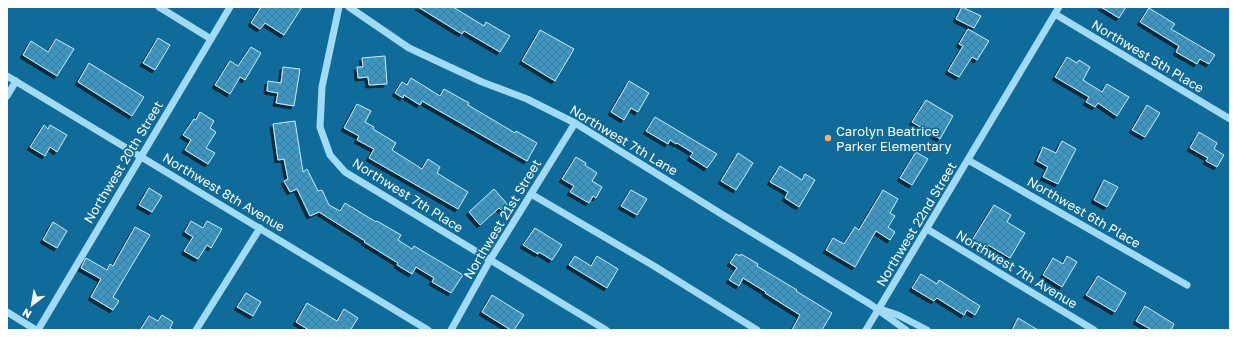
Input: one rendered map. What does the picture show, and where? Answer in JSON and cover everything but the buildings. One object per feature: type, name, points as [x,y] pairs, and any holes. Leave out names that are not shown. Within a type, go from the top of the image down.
[{"type":"street","points":[[159,7],[211,39]]},
{"type":"street","name":"Northwest 20th Street","points":[[37,330],[230,7]]},
{"type":"street","name":"Northwest 7th Place","points":[[339,7],[322,87],[320,127],[330,154],[345,172],[606,330]]},
{"type":"street","name":"Northwest 7th Lane","points":[[349,7],[409,48],[482,82],[527,99],[575,123],[878,309],[906,330]]},
{"type":"street","name":"Northwest 22nd Street","points":[[866,330],[1059,7]]},
{"type":"street","name":"Northwest 5th Place","points":[[1055,14],[1230,119]]},
{"type":"street","name":"Northwest 8th Avenue","points":[[7,76],[428,330]]},
{"type":"street","points":[[7,96],[16,81]]},
{"type":"street","name":"Northwest 21st Street","points":[[451,330],[490,260],[575,123]]},
{"type":"street","name":"Northwest 6th Place","points":[[968,160],[1187,286]]},
{"type":"street","points":[[531,194],[654,266],[757,330]]},
{"type":"street","points":[[196,330],[260,228]]},
{"type":"street","name":"Northwest 7th Avenue","points":[[927,229],[1094,330]]},
{"type":"street","name":"Northwest 7th Lane","points":[[878,309],[898,315],[927,330]]},
{"type":"street","points":[[7,312],[37,330]]},
{"type":"place","name":"Carolyn Beatrice Parker Elementary","points":[[828,138]]}]
